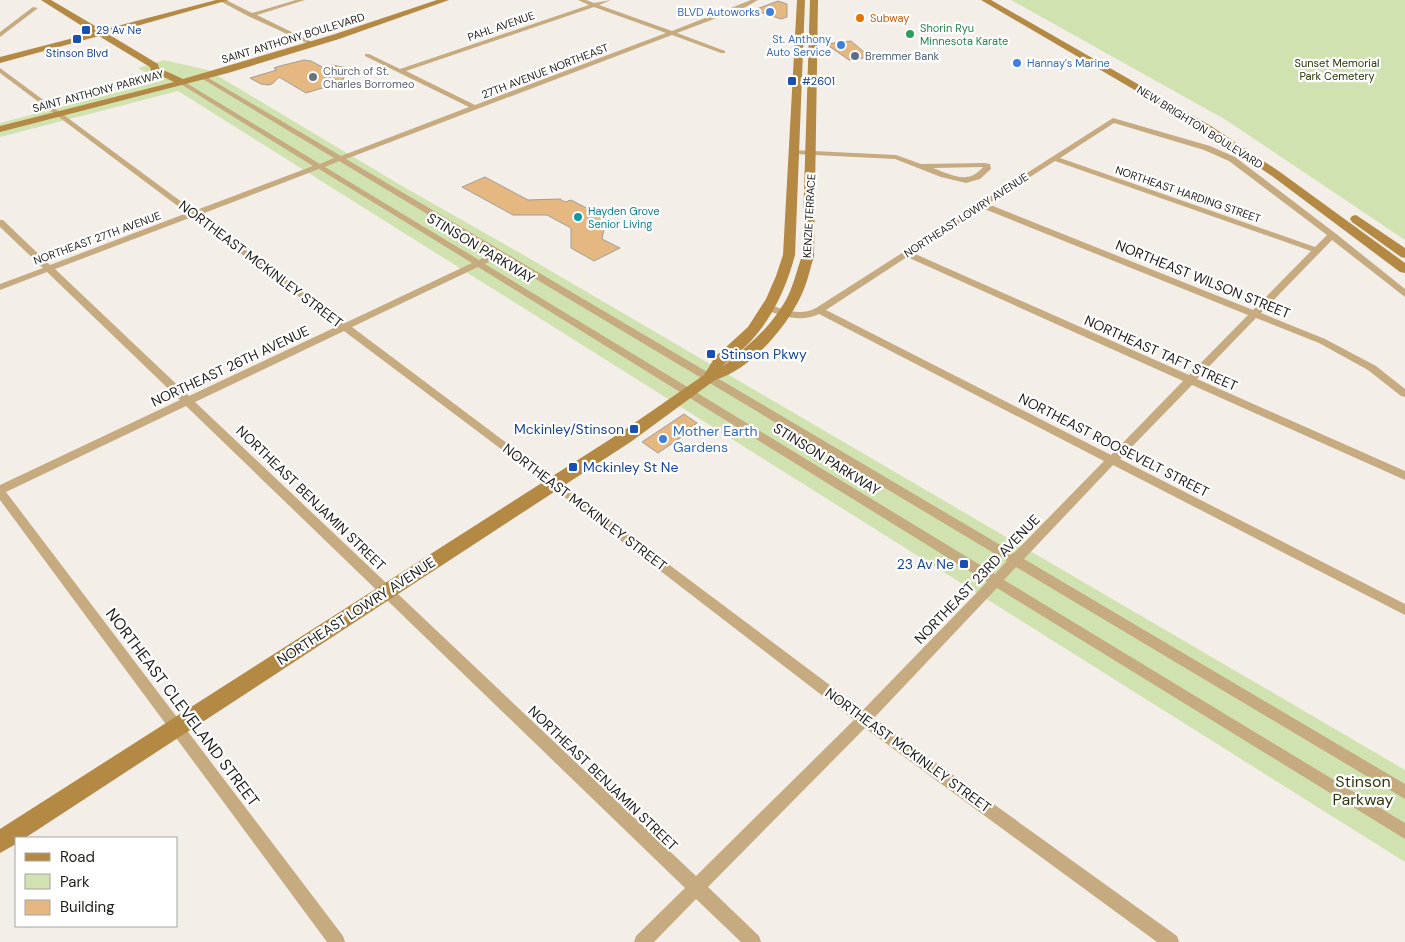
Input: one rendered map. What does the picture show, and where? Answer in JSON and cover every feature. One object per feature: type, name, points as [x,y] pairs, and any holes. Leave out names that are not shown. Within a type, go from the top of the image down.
[{"type":"main road","points":[[45,0],[154,66],[154,69],[181,82]]},
{"type":"main road","points":[[0,60],[223,0]]},
{"type":"main road","name":"SAINT ANTHONY BOULEVARD","points":[[203,77],[312,44],[445,0]]},
{"type":"main road","name":"KENZIE TERRACE","points":[[710,377],[713,367],[748,337],[767,307],[785,272],[789,255],[801,0]]},
{"type":"main road","name":"KENZIE TERRACE","points":[[710,377],[724,373],[764,340],[784,314],[795,295],[808,256],[812,153],[814,0]]},
{"type":"main road","name":"NEW BRIGHTON BOULEVARD","points":[[985,0],[1207,128],[1276,174],[1405,269]]},
{"type":"main road","name":"NEW BRIGHTON BOULEVARD","points":[[1000,0],[1248,145],[1405,254]]},
{"type":"main road","points":[[154,66],[165,65],[173,67]]},
{"type":"main road","points":[[190,72],[203,77]]},
{"type":"main road","name":"SAINT ANTHONY PARKWAY","points":[[0,129],[203,77]]},
{"type":"main road","name":"NORTHEAST LOWRY AVENUE","points":[[0,842],[554,483],[710,377]]},
{"type":"street","points":[[223,0],[312,44]]},
{"type":"street","points":[[250,15],[302,0]]},
{"type":"street","points":[[582,0],[723,52]]},
{"type":"street","name":"PAHL AVENUE","points":[[400,71],[608,0]]},
{"type":"street","name":"27TH AVENUE NORTHEAST","points":[[343,159],[744,6],[754,0]]},
{"type":"street","points":[[0,35],[35,8]]},
{"type":"street","points":[[367,55],[476,108]]},
{"type":"street","name":"NORTHEAST MCKINLEY STREET","points":[[0,70],[345,326],[864,718],[1171,942]]},
{"type":"street","name":"STINSON PARKWAY","points":[[203,77],[1405,792]]},
{"type":"street","name":"STINSON PARKWAY","points":[[181,82],[690,392],[1405,832]]},
{"type":"street","name":"NEW BRIGHTON BOULEVARD","points":[[1113,120],[1220,153],[1232,160],[1332,235],[1405,294]]},
{"type":"street","name":"NORTHEAST LOWRY AVENUE","points":[[815,313],[1113,120]]},
{"type":"street","points":[[795,152],[896,156],[921,166],[944,175],[966,181],[977,177],[988,169],[984,165],[921,166]]},
{"type":"street","name":"NORTHEAST HARDING STREET","points":[[1054,158],[1316,250]]},
{"type":"street","name":"NORTHEAST 27TH AVENUE","points":[[0,287],[343,159]]},
{"type":"street","name":"NORTHEAST WILSON STREET","points":[[982,205],[1322,341],[1348,353],[1380,373],[1405,394]]},
{"type":"street","name":"NORTHEAST BENJAMIN STREET","points":[[0,222],[753,942]]},
{"type":"street","name":"NORTHEAST 23RD AVENUE","points":[[642,942],[864,718],[1332,235]]},
{"type":"street","name":"NORTHEAST 26TH AVENUE","points":[[0,491],[500,253]]},
{"type":"street","name":"NORTHEAST TAFT STREET","points":[[906,253],[1405,476]]},
{"type":"street","points":[[767,307],[784,314],[801,316],[815,313]]},
{"type":"street","name":"NORTHEAST ROOSEVELT STREET","points":[[815,313],[1113,461],[1405,610]]},
{"type":"street","name":"NORTHEAST CLEVELAND STREET","points":[[0,491],[337,942]]},
{"type":"green space","name":"Sunset Memorial Park Cemetery","points":[[1011,0],[1405,0],[1405,240],[1226,120]]},
{"type":"green space","name":"Stinson Parkway","points":[[164,60],[208,70],[402,186],[527,257],[1405,770],[1405,862],[178,91],[0,137],[0,123],[161,81],[138,68]]},
{"type":"building","points":[[778,1],[787,4],[787,17],[781,19],[754,10]]},
{"type":"building","points":[[851,41],[870,57],[849,60],[826,44]]},
{"type":"building","name":"Church of St. Charles Borromeo","points":[[304,60],[311,61],[324,68],[332,65],[348,68],[342,82],[306,93],[279,77],[272,84],[268,85],[261,84],[250,78],[277,70],[274,68],[280,66]]},
{"type":"building","name":"Hayden Grove Senior Living","points":[[485,177],[528,200],[560,199],[565,202],[571,200],[606,218],[602,239],[620,248],[594,261],[571,248],[571,228],[547,215],[513,215],[462,187]]},
{"type":"building","name":"Mother Earth Gardens","points":[[684,414],[697,423],[680,434],[683,436],[658,453],[642,442]]},
{"type":"place","name":"BLVD Autoworks","points":[[770,12]]},
{"type":"place","name":"Subway","points":[[860,18]]},
{"type":"place","name":"29 Av Ne","points":[[86,30]]},
{"type":"place","name":"Shorin Ryu Minnesota Karate","points":[[910,34]]},
{"type":"place","name":"Stinson Blvd","points":[[77,39]]},
{"type":"place","name":"St. Anthony Auto Service","points":[[841,45]]},
{"type":"place","name":"Bremmer Bank","points":[[855,56]]},
{"type":"place","name":"Hannay's Marine","points":[[1017,63]]},
{"type":"place","name":"Church of St. Charles Borromeo","points":[[313,77]]},
{"type":"place","name":"#2601","points":[[792,81]]},
{"type":"place","name":"Hayden Grove Senior Living","points":[[578,217]]},
{"type":"place","name":"Stinson Pkwy","points":[[711,354]]},
{"type":"place","name":"Mckinley/Stinson","points":[[634,429]]},
{"type":"place","name":"Mother Earth Gardens","points":[[663,439]]},
{"type":"place","name":"Mckinley St Ne","points":[[573,467]]},
{"type":"place","name":"23 Av Ne","points":[[964,564]]}]
